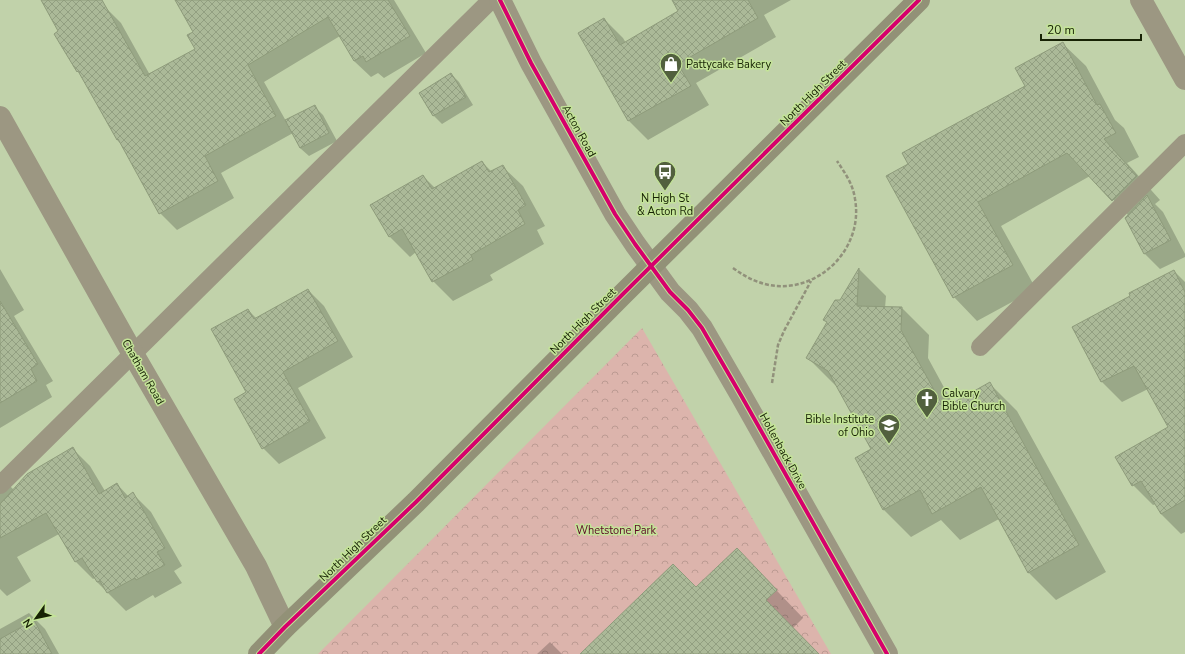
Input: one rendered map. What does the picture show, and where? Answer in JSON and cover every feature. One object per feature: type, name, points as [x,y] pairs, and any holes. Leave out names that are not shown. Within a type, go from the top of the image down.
[{"type":"main road","name":"North High Street","points":[[259,654],[285,627],[416,502],[919,0]]},
{"type":"street","name":"Acton Road","points":[[500,0],[531,63],[615,214],[651,266]]},
{"type":"street","points":[[1141,0],[1185,79]]},
{"type":"street","name":"Chatham Road","points":[[0,117],[133,354],[256,566],[285,627]]},
{"type":"street","name":"Hollenback Drive","points":[[651,266],[670,292],[688,310],[702,328],[887,654]]},
{"type":"lane","points":[[0,485],[491,0]]},
{"type":"lane","points":[[980,347],[1185,143]]},
{"type":"path","points":[[733,268],[755,281],[769,285],[783,286],[797,285],[811,280],[823,274],[834,265],[843,254],[850,241],[855,228],[856,214],[856,199],[852,186],[846,173],[837,161]]},
{"type":"path","points":[[772,383],[778,345],[811,280]]},
{"type":"green space","name":"Whetstone Park","points":[[642,328],[831,654],[318,654]]},
{"type":"building","points":[[41,0],[102,0],[145,76],[195,49],[187,35],[193,32],[175,0],[388,0],[410,36],[366,62],[363,56],[354,61],[328,17],[248,65],[276,116],[205,156],[218,181],[159,214],[118,139],[117,140],[78,71],[77,72],[54,34],[58,31]]},
{"type":"building","points":[[672,0],[748,0],[758,18],[678,64],[691,86],[628,121],[578,33],[604,18],[620,45],[678,11]]},
{"type":"building","points":[[1063,42],[1097,105],[1100,104],[1116,133],[1104,139],[1137,176],[1112,201],[1067,153],[978,202],[1013,265],[953,298],[886,176],[908,164],[902,153],[1025,86],[1015,68]]},
{"type":"building","points":[[451,73],[466,97],[433,116],[419,93]]},
{"type":"building","points":[[315,105],[329,133],[300,148],[285,120]]},
{"type":"building","points":[[482,161],[489,172],[503,165],[526,205],[518,210],[525,224],[471,255],[473,260],[432,282],[402,229],[389,237],[370,205],[423,175],[432,189]]},
{"type":"building","points":[[1147,195],[1171,240],[1144,254],[1125,218]]},
{"type":"building","points":[[859,268],[857,306],[902,307],[901,330],[944,408],[990,382],[1079,545],[1028,573],[981,487],[932,514],[920,490],[883,510],[855,458],[871,449],[828,371],[806,358],[827,322],[823,320],[835,300],[840,300]]},
{"type":"building","points":[[1174,270],[1185,292],[1185,500],[1161,514],[1141,481],[1132,486],[1115,457],[1168,427],[1134,366],[1101,382],[1072,327],[1130,296],[1129,293]]},
{"type":"building","points":[[308,289],[338,341],[283,372],[310,421],[262,449],[234,399],[246,392],[211,329],[248,309],[254,319]]},
{"type":"building","points":[[0,301],[38,364],[31,369],[37,381],[0,403]]},
{"type":"building","points":[[73,447],[99,494],[117,483],[125,498],[133,492],[165,548],[157,552],[165,565],[136,580],[135,578],[107,593],[100,581],[97,582],[82,558],[75,562],[46,513],[0,538],[0,504],[27,474]]},
{"type":"building","points":[[737,548],[777,590],[766,600],[819,654],[580,654],[673,564],[696,587]]},
{"type":"building","points":[[34,620],[52,654],[0,654],[0,639]]},
{"type":"cycle path","points":[[500,0],[531,63],[615,214],[670,292],[688,310],[702,328],[887,654]]},
{"type":"cycle path","points":[[259,654],[285,627],[416,502],[919,0]]},
{"type":"place","name":"Pattycake Bakery","points":[[671,84]]},
{"type":"place","name":"N High St & Acton Rd","points":[[665,192]]},
{"type":"place","name":"Calvary Bible Church","points":[[927,418]]},
{"type":"place","name":"Bible Institute of Ohio","points":[[889,444]]}]
